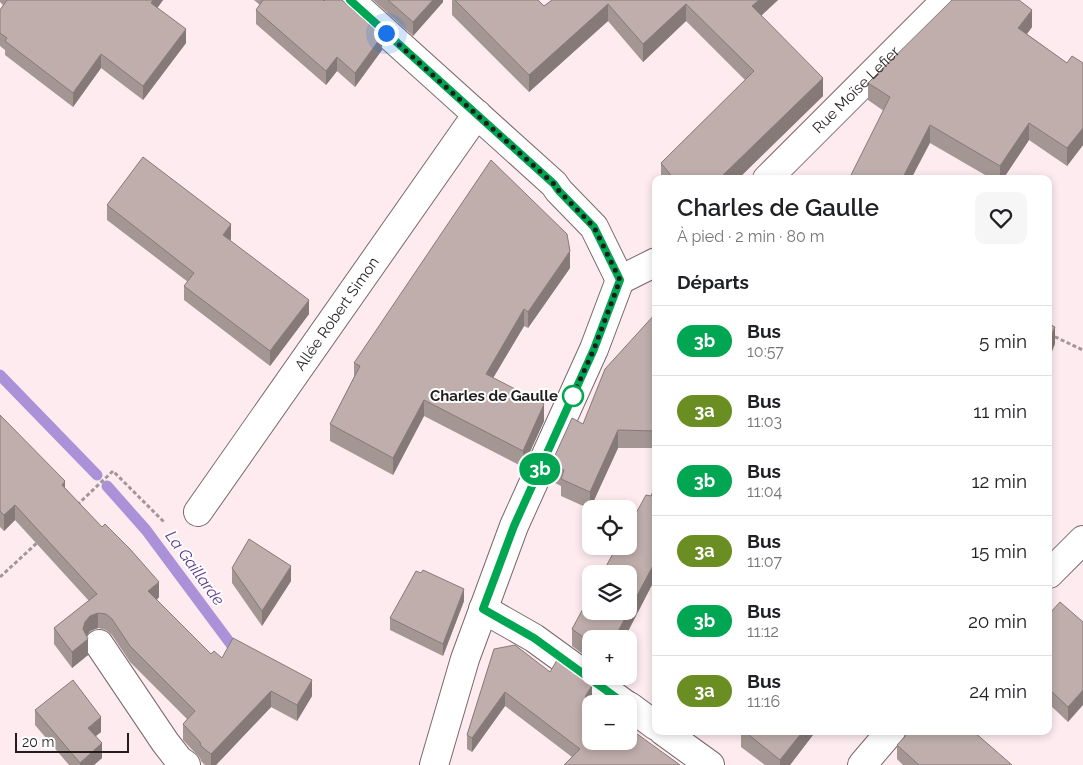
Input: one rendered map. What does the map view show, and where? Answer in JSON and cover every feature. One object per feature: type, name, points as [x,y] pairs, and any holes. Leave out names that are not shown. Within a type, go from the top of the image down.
[{"type":"street","points":[[350,0],[554,184],[594,227],[620,280]]},
{"type":"street","name":"Rue Moïse Lefier","points":[[771,175],[946,0]]},
{"type":"street","name":"Allée Robert Simon","points":[[198,512],[477,114]]},
{"type":"street","points":[[434,765],[465,659],[514,526],[594,349],[620,280],[652,264]]},
{"type":"street","points":[[1052,571],[1083,540]]},
{"type":"street","points":[[483,609],[534,638],[613,695]]},
{"type":"street","points":[[99,644],[165,742],[179,760],[186,765]]},
{"type":"street","points":[[637,712],[652,723]]},
{"type":"street","points":[[669,735],[710,765]]},
{"type":"street","points":[[862,765],[888,735]]},
{"type":"path","points":[[1052,335],[1083,350]]},
{"type":"path","points":[[71,510],[113,472],[167,524],[183,527],[198,512]]},
{"type":"path","points":[[0,577],[43,536]]},
{"type":"building","points":[[7,0],[153,0],[151,3],[186,29],[143,86],[101,54],[73,93],[5,41],[7,38],[0,33],[0,10]]},
{"type":"building","points":[[263,0],[342,0],[382,36],[355,73],[337,57],[326,71],[256,10]]},
{"type":"building","points":[[388,0],[433,0],[413,22]]},
{"type":"building","points":[[455,0],[538,0],[544,6],[552,0],[759,0],[752,6],[823,78],[723,175],[671,175],[661,163],[754,71],[686,4],[643,44],[608,4],[529,75]]},
{"type":"building","points":[[952,0],[1019,0],[1032,10],[1018,28],[1067,63],[1072,56],[1083,63],[1083,128],[1067,148],[1029,123],[1000,166],[930,125],[904,175],[851,175],[890,97],[868,83]]},
{"type":"building","points":[[143,157],[231,224],[223,235],[309,300],[270,351],[184,286],[194,273],[107,205]]},
{"type":"building","points":[[491,160],[567,234],[570,251],[528,312],[524,309],[486,374],[544,404],[523,451],[424,400],[393,458],[330,424],[360,366],[354,363]]},
{"type":"building","points":[[652,317],[652,431],[618,430],[590,492],[561,479],[564,470],[551,464],[572,418],[583,424],[605,369]]},
{"type":"building","points":[[0,415],[65,481],[62,485],[102,527],[105,524],[130,549],[159,582],[148,591],[211,654],[214,651],[222,658],[233,638],[312,680],[297,705],[271,691],[211,754],[201,746],[200,742],[183,724],[195,711],[130,646],[112,619],[106,614],[98,613],[90,616],[85,622],[83,629],[88,639],[72,652],[54,628],[97,594],[15,505],[4,515],[0,511]]},
{"type":"building","points":[[652,494],[652,568],[637,596],[637,565],[607,565],[612,555],[637,555],[637,511],[646,495],[651,496]]},
{"type":"building","points":[[249,539],[291,566],[262,611],[232,568]]},
{"type":"building","points":[[423,570],[464,589],[443,644],[390,618],[416,571],[421,573]]},
{"type":"building","points":[[1060,602],[1083,622],[1083,690],[1068,707],[1052,692],[1052,611]]},
{"type":"building","points":[[582,611],[582,620],[624,620],[619,630],[582,630],[582,636],[572,629]]},
{"type":"building","points":[[515,645],[550,672],[557,660],[582,678],[582,685],[592,685],[586,695],[582,695],[582,750],[637,750],[637,734],[680,765],[564,765],[580,749],[505,692],[472,738],[467,735],[494,649]]},
{"type":"building","points":[[73,680],[101,717],[88,728],[102,743],[80,763],[35,710]]},
{"type":"building","points":[[749,735],[800,735],[780,760]]},
{"type":"building","points":[[906,735],[978,735],[1012,765],[919,765],[897,745]]},
{"type":"waterway","name":"La Gaillarde","points":[[0,375],[97,475]]},
{"type":"waterway","name":"La Gaillarde","points":[[107,486],[146,530],[239,655]]},
{"type":"bus line","name":"3b","points":[[350,0],[554,184],[594,227],[620,280],[594,349],[514,526],[483,609],[534,638],[613,695]]},
{"type":"place","name":"Charles de Gaulle","points":[[573,396]]},
{"type":"route","points":[[386,33],[554,184],[594,227],[620,280],[594,349],[570,402],[573,396]]}]
